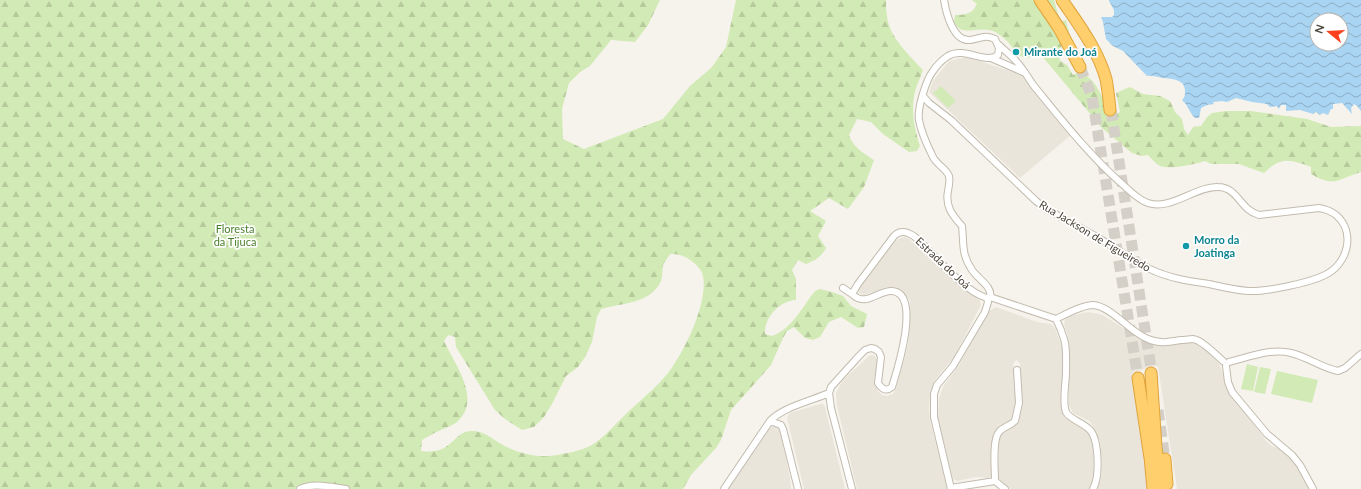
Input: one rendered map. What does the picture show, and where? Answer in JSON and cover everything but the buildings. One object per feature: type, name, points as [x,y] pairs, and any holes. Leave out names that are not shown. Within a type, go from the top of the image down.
[{"type":"highway","points":[[1040,0],[1072,51],[1080,67]]},
{"type":"highway","points":[[1062,0],[1086,34],[1098,59],[1106,79],[1111,110]]},
{"type":"highway","points":[[1151,373],[1156,447],[1161,489]]},
{"type":"highway","points":[[1138,378],[1154,489]]},
{"type":"highway","points":[[1166,459],[1168,489]]},
{"type":"street","points":[[944,0],[950,21],[960,38],[969,40],[987,36],[994,39],[998,44],[999,54],[991,58]]},
{"type":"street","name":"Rua Jackson de Figueiredo","points":[[923,96],[929,103],[951,120],[1036,202],[1151,270],[1170,277],[1235,290],[1262,291],[1312,280],[1326,275],[1335,269],[1343,258],[1348,240],[1346,231],[1341,221],[1335,214],[1326,209],[1319,208],[1259,215],[1248,210],[1230,190],[1223,187],[1209,188],[1166,204],[1148,204],[1138,198],[1108,171],[1063,121],[1023,72],[1016,61],[998,44]]},
{"type":"street","name":"Estrada do Joá","points":[[852,294],[894,236],[898,232],[902,231],[908,232],[915,237],[959,280],[976,294],[988,298],[990,290],[978,278],[968,264],[963,246],[962,226],[956,220],[947,205],[949,177],[946,171],[934,159],[924,137],[919,120],[919,112],[930,74],[933,69],[947,56],[962,52],[991,58]]},
{"type":"street","name":"Rua Jackson de Figueiredo","points":[[991,58],[1023,72]]},
{"type":"street","points":[[843,288],[860,300],[893,291],[903,298],[907,306],[906,330],[902,352],[892,387],[889,390],[883,389],[878,383],[881,357],[879,352],[871,348],[866,350],[835,381],[831,387],[829,394],[831,408],[852,489]]},
{"type":"street","points":[[1005,489],[995,482],[951,488],[934,417],[934,394],[937,385],[953,366],[985,312],[988,298],[1056,319],[1087,306],[1098,307],[1116,317],[1147,339],[1161,343],[1193,339],[1201,343],[1226,363],[1228,382],[1232,392],[1267,434],[1292,455],[1300,465],[1313,489]]},
{"type":"street","points":[[1056,319],[1065,340],[1066,411],[1068,416],[1082,423],[1091,430],[1095,439],[1097,449],[1097,478],[1093,489]]},
{"type":"street","points":[[1226,363],[1267,352],[1277,351],[1291,353],[1326,368],[1338,371],[1345,368],[1361,354]]},
{"type":"street","points":[[995,482],[995,446],[997,434],[1000,430],[1014,421],[1019,403],[1017,370]]},
{"type":"street","points":[[724,489],[770,421],[775,416],[829,394]]},
{"type":"street","points":[[770,421],[781,425],[783,429],[798,489]]},
{"type":"street","points":[[300,489],[306,486],[318,485],[346,489]]},
{"type":"shaded area","points":[[967,57],[1022,75],[1071,135],[1020,178],[929,92],[933,81],[949,61]]},
{"type":"shaded area","points":[[900,238],[908,238],[979,299],[981,304],[954,357],[935,380],[930,393],[930,420],[947,489],[857,489],[837,406],[836,393],[842,381],[869,356],[872,355],[875,356],[878,362],[874,379],[878,391],[882,395],[887,396],[893,394],[896,389],[908,345],[910,300],[895,287],[887,287],[864,295],[859,293],[858,288],[890,246]]},
{"type":"shaded area","points":[[996,307],[1037,322],[1051,324],[1055,328],[1062,347],[1064,415],[1067,419],[1086,430],[1091,436],[1093,445],[1094,478],[1090,489],[1011,489],[999,479],[999,439],[1002,433],[1017,422],[1022,406],[1020,364],[1017,360],[1014,362],[1013,367],[1016,378],[1017,406],[1014,410],[1012,419],[999,428],[994,436],[992,476],[990,478],[976,477],[957,481],[953,479],[938,418],[939,398],[944,385],[957,368],[989,311]]},
{"type":"shaded area","points":[[1088,312],[1103,315],[1142,340],[1151,344],[1165,346],[1190,342],[1202,346],[1220,365],[1226,385],[1232,396],[1267,442],[1282,450],[1294,461],[1303,475],[1309,489],[1177,489],[1158,367],[1156,366],[1133,372],[1132,378],[1149,489],[1097,489],[1101,479],[1102,469],[1100,442],[1093,426],[1089,421],[1073,413],[1069,405],[1069,340],[1064,324],[1065,319],[1069,316]]},
{"type":"shaded area","points":[[823,404],[825,407],[845,489],[804,489],[787,418],[790,413]]},
{"type":"shaded area","points":[[776,427],[780,431],[791,489],[728,489],[770,428]]},
{"type":"green space","name":"Floresta da Tijuca","points":[[0,0],[660,0],[648,25],[635,42],[611,40],[590,66],[580,72],[569,83],[562,109],[563,139],[584,149],[663,119],[690,86],[712,67],[726,47],[736,0],[886,0],[887,16],[892,31],[900,45],[923,70],[916,88],[913,103],[916,132],[920,146],[917,151],[909,152],[883,134],[871,122],[857,119],[849,135],[862,152],[874,160],[864,187],[848,209],[829,198],[810,211],[826,221],[818,236],[826,248],[820,256],[810,263],[806,264],[798,260],[792,270],[796,279],[796,300],[784,303],[774,311],[767,322],[765,334],[772,336],[779,333],[791,323],[815,291],[820,289],[843,296],[851,306],[867,314],[864,327],[858,328],[841,317],[829,322],[820,337],[813,340],[805,338],[794,327],[787,331],[771,365],[731,410],[721,440],[716,448],[691,475],[683,489],[0,489]],"holes":[[[670,254],[683,256],[692,261],[701,271],[703,276],[704,286],[702,298],[695,323],[679,357],[664,378],[594,444],[575,451],[539,456],[524,454],[503,445],[480,432],[471,431],[463,433],[448,446],[439,450],[427,452],[421,451],[422,440],[456,423],[465,412],[467,392],[464,381],[444,341],[448,335],[455,337],[456,347],[495,410],[505,419],[522,430],[534,427],[544,417],[566,376],[578,367],[585,357],[592,342],[597,317],[601,309],[635,301],[650,294],[656,289],[661,281],[663,265]]]},
{"type":"green space","points":[[972,0],[1054,0],[1058,14],[1062,21],[1066,20],[1069,32],[1061,44],[1062,55],[1059,60],[1067,65],[1073,75],[1079,72],[1093,81],[1106,105],[1116,114],[1120,112],[1116,93],[1130,87],[1143,94],[1160,96],[1170,101],[1175,112],[1182,119],[1184,129],[1188,135],[1193,127],[1201,126],[1207,117],[1212,113],[1226,111],[1251,111],[1307,119],[1331,127],[1361,126],[1361,172],[1336,181],[1326,181],[1311,174],[1311,167],[1288,161],[1280,162],[1272,166],[1264,173],[1239,164],[1211,164],[1205,161],[1176,167],[1160,166],[1148,155],[1142,156],[1132,153],[1102,128],[1042,56],[1036,53],[1031,57],[1022,57],[1004,38],[992,31],[968,31],[960,29],[954,22],[955,15],[971,12],[977,4]]},
{"type":"green space","points":[[941,86],[956,101],[948,108],[933,93]]},
{"type":"green space","points":[[1247,364],[1258,367],[1253,391],[1241,389]]},
{"type":"green space","points":[[1260,367],[1271,369],[1265,394],[1254,392]]},
{"type":"green space","points":[[1277,371],[1318,380],[1312,403],[1271,394]]},
{"type":"water","points":[[1109,0],[1361,0],[1361,111],[1354,104],[1351,108],[1352,114],[1342,103],[1333,104],[1333,109],[1331,109],[1328,115],[1323,113],[1320,115],[1316,112],[1313,114],[1300,110],[1286,111],[1286,105],[1281,105],[1279,109],[1277,106],[1270,107],[1267,104],[1236,98],[1227,102],[1213,102],[1214,104],[1201,108],[1199,118],[1195,118],[1182,100],[1185,96],[1183,84],[1174,79],[1147,76],[1123,51],[1113,46],[1106,39],[1101,17],[1112,17],[1114,15],[1114,10]]},
{"type":"tunnel","points":[[1080,67],[1092,97],[1138,378]]},
{"type":"tunnel","points":[[1111,110],[1153,381]]},
{"type":"tunnel","points":[[1158,410],[1165,459]]},
{"type":"place","name":"Mirante do Joá","points":[[1016,52]]},
{"type":"place","name":"Morro da Joatinga","points":[[1186,246]]}]
